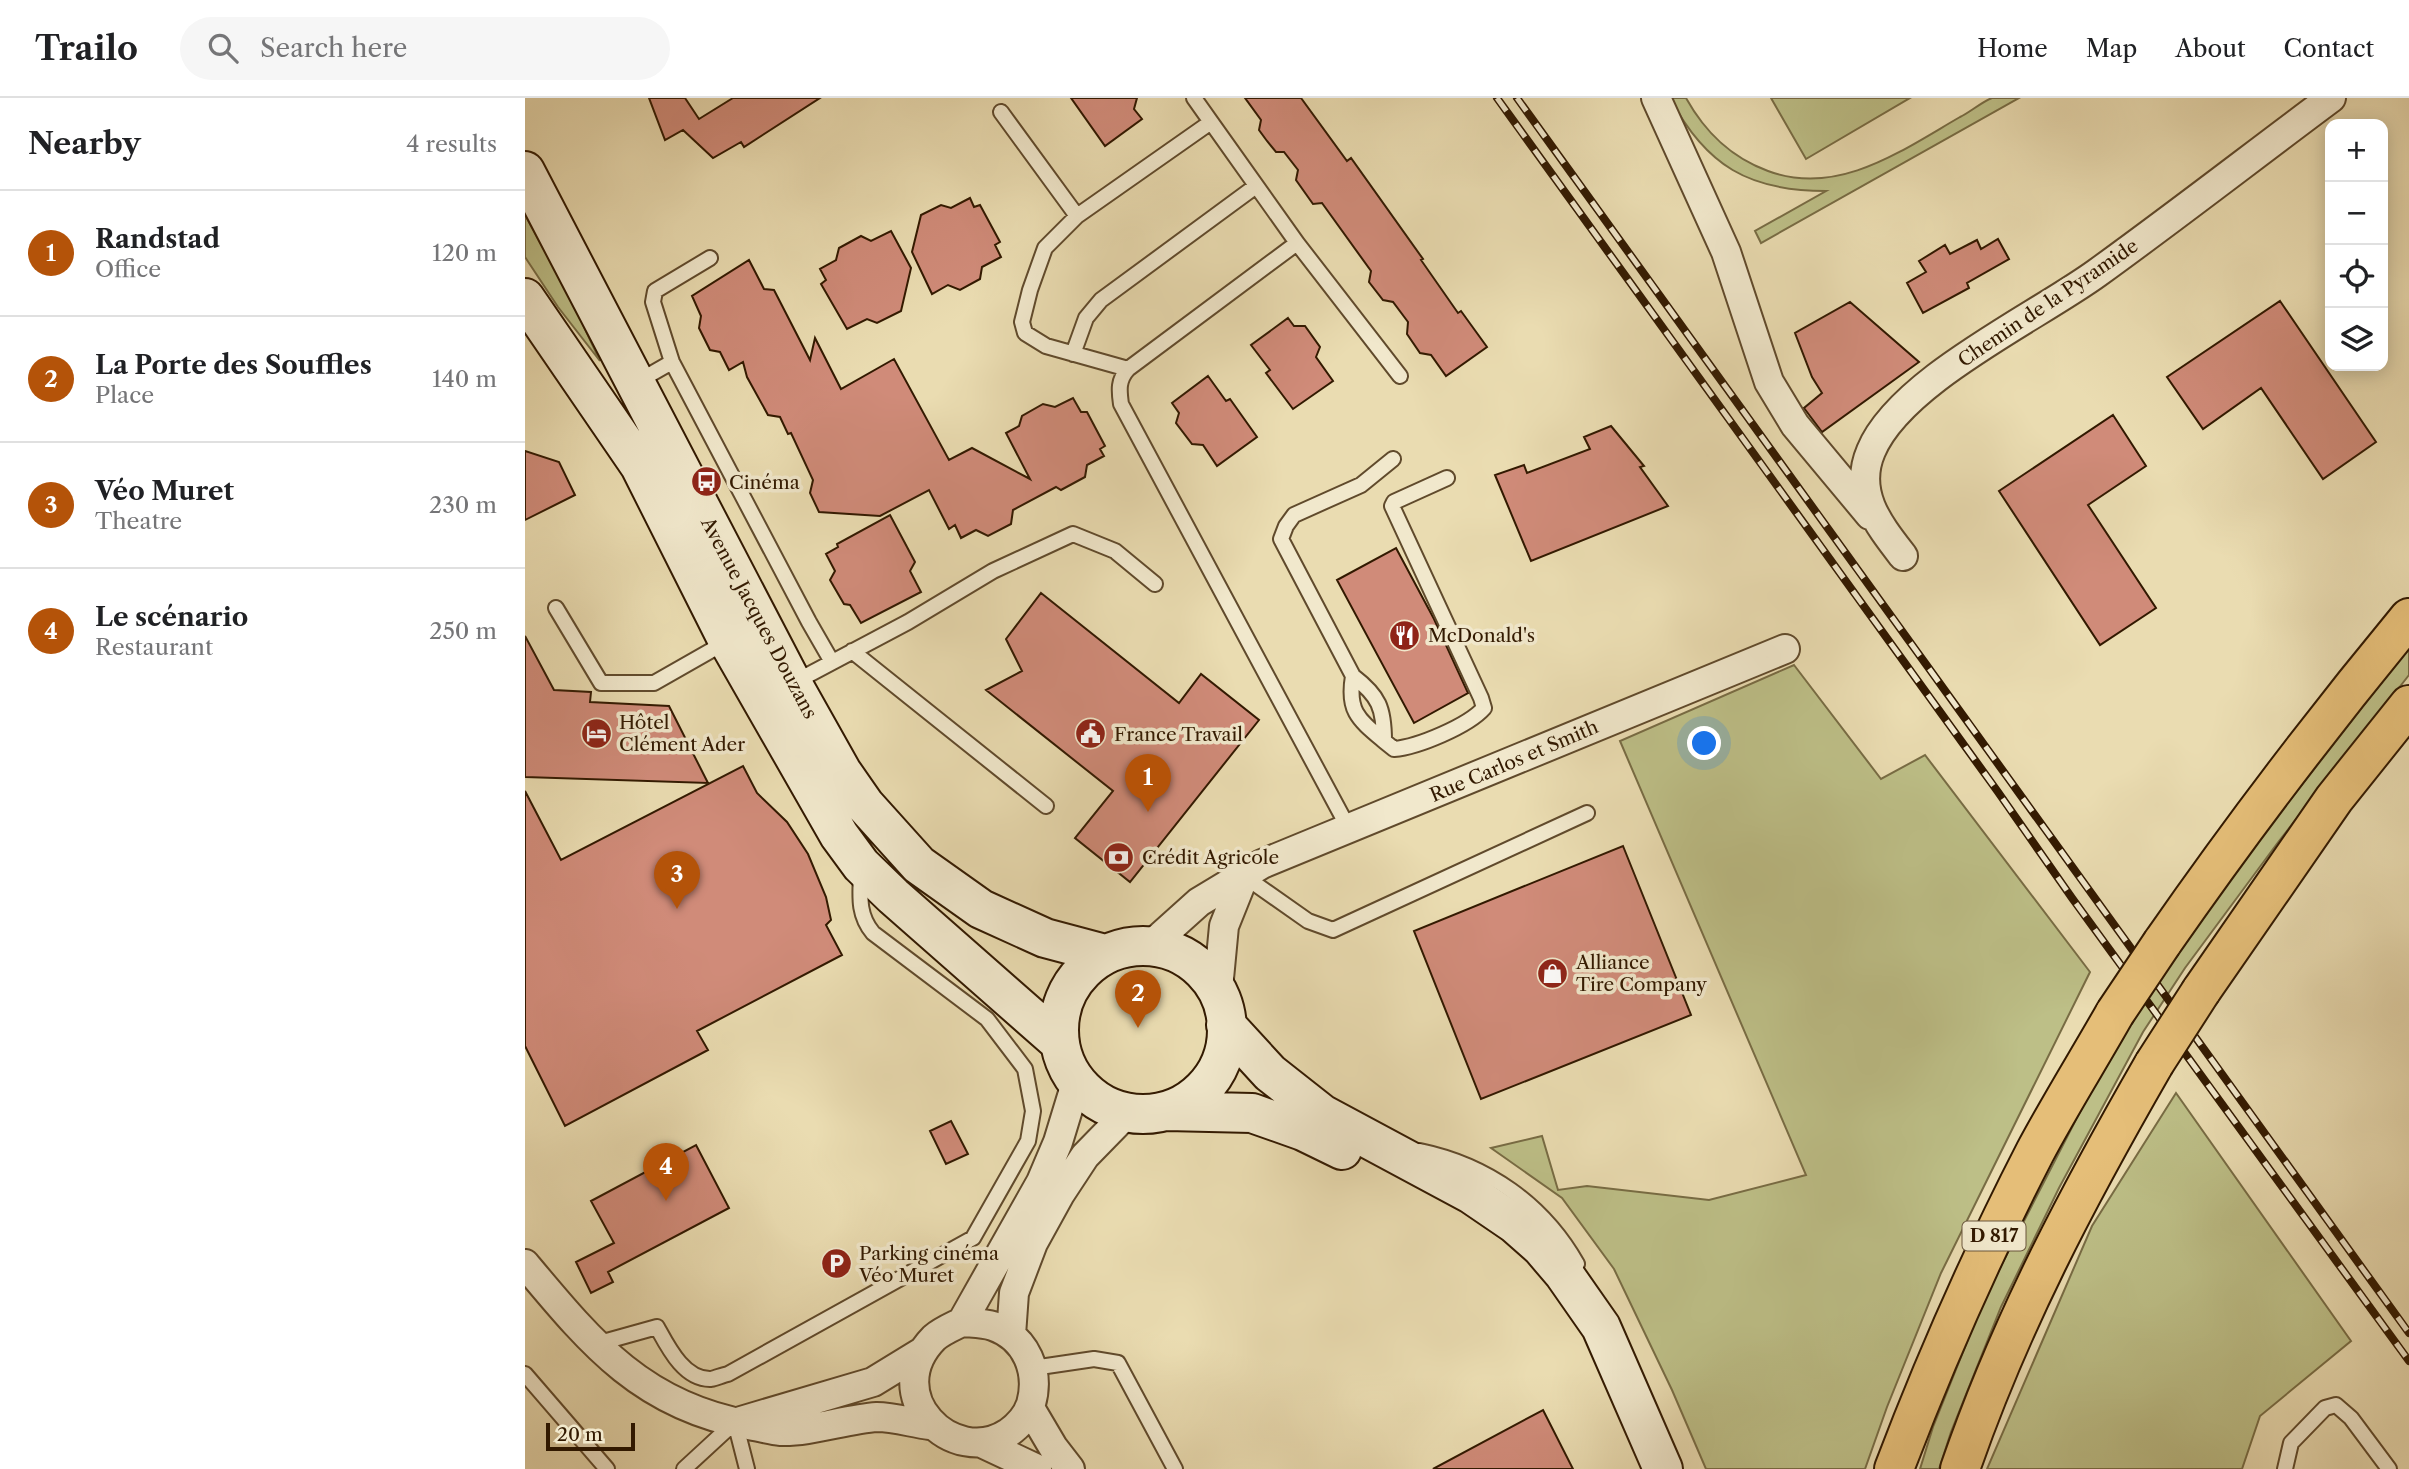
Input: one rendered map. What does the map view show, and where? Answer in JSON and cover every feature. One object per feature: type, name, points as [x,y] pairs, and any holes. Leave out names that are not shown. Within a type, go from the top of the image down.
[{"type":"main road","name":"Avenue Jacques Douzans","points":[[525,171],[792,683],[857,794],[919,865],[981,909],[1045,938],[1105,954]]},
{"type":"main road","name":"Avenue Jacques Douzans","points":[[525,298],[640,466],[728,641],[839,835],[862,865],[893,896],[1059,1042]]},
{"type":"main road","name":"D 817","points":[[1894,1469],[1928,1381],[1977,1268],[2036,1150],[2115,1013],[2234,839],[2409,618]]},
{"type":"main road","name":"D 817","points":[[1960,1469],[1979,1413],[2035,1283],[2092,1171],[2154,1064],[2333,799],[2409,705]]},
{"type":"main road","points":[[1637,1469],[1583,1345],[1565,1313],[1543,1283],[1493,1234],[1438,1199],[1303,1130],[1252,1113],[1127,1113],[1107,1107],[1090,1097],[1076,1083],[1068,1069],[1059,1042],[1061,1007],[1077,976],[1105,954],[1124,947],[1164,947],[1182,954],[1199,966],[1222,1007],[1270,1073],[1322,1114],[1471,1194],[1515,1224],[1565,1274],[1601,1327],[1663,1469]]},
{"type":"main road","points":[[1167,1111],[1185,1103],[1201,1091],[1214,1076],[1223,1058],[1227,1038],[1222,1007]]},
{"type":"street","points":[[1656,98],[1726,252],[1769,382],[1795,425],[1877,523]]},
{"type":"street","name":"Chemin de la Pyramide","points":[[1903,556],[1877,523],[1867,499],[1865,474],[1869,454],[1879,435],[1912,398],[1963,360],[2095,275],[2331,98]]},
{"type":"street","name":"Rue Carlos et Smith","points":[[1150,946],[1199,902],[1262,864],[1785,649]]},
{"type":"street","points":[[1222,1007],[1224,926],[1244,876]]},
{"type":"street","points":[[735,1422],[873,1382],[922,1352],[942,1332],[961,1322],[1041,1182],[1058,1142],[1076,1083]]},
{"type":"street","points":[[1011,1335],[1014,1293],[1033,1243],[1085,1156],[1127,1113]]},
{"type":"street","points":[[525,1264],[585,1335],[629,1374],[658,1394],[696,1412],[782,1431],[879,1417],[930,1425]]},
{"type":"street","points":[[922,1352],[915,1371],[913,1390],[919,1409],[930,1425],[946,1437],[964,1444],[984,1444],[1003,1438],[1019,1425],[1030,1408],[1035,1388],[1033,1368],[1024,1350],[1011,1335],[992,1326],[961,1322]]},
{"type":"street","points":[[1030,1408],[1053,1447],[1070,1469]]},
{"type":"street","points":[[984,1444],[1037,1469]]},
{"type":"lane","points":[[1194,98],[1297,243],[1400,376]]},
{"type":"lane","points":[[1001,112],[1077,216]]},
{"type":"lane","points":[[1128,369],[1073,354],[1033,340],[1025,333],[1022,322],[1038,262],[1045,248],[1077,216],[1211,122]]},
{"type":"lane","points":[[1073,354],[1086,318],[1101,300],[1256,186]]},
{"type":"lane","points":[[1297,243],[1128,369],[1121,376],[1119,385],[1121,404],[1349,829]]},
{"type":"lane","points":[[710,258],[655,291],[653,302],[672,362],[832,662]]},
{"type":"lane","points":[[635,383],[672,362]]},
{"type":"lane","points":[[1384,741],[1384,716],[1371,689],[1353,676],[1281,539],[1294,515],[1361,485],[1393,459]]},
{"type":"lane","points":[[1353,676],[1350,697],[1360,722],[1394,749],[1410,748],[1476,717],[1483,708],[1481,698],[1392,506],[1394,502],[1447,478]]},
{"type":"lane","points":[[792,683],[908,622],[993,570],[1073,534],[1115,551],[1155,584]]},
{"type":"lane","points":[[556,608],[601,682],[654,683],[728,641]]},
{"type":"lane","points":[[852,651],[1046,806]]},
{"type":"lane","points":[[1244,876],[1308,921],[1333,930],[1587,813]]},
{"type":"lane","points":[[596,1344],[657,1327],[674,1356],[693,1374],[711,1379],[728,1374],[973,1238],[1027,1141],[1033,1111],[1025,1069],[987,1019],[873,933],[863,922],[859,904],[862,865]]},
{"type":"lane","points":[[1033,1368],[1094,1359],[1118,1363],[1175,1469]]},
{"type":"lane","points":[[525,1374],[607,1469]]},
{"type":"lane","points":[[2285,1469],[2291,1443],[2325,1408],[2336,1405],[2351,1418],[2389,1469]]},
{"type":"lane","points":[[684,1469],[735,1422],[747,1469]]},
{"type":"green space","points":[[1670,98],[1686,98],[1701,122],[1720,142],[1754,165],[1794,178],[1819,178],[1844,174],[1892,156],[1992,98],[2019,98],[1761,243],[1755,231],[1826,191],[1774,186],[1752,180],[1733,170],[1699,141]]},
{"type":"green space","points":[[1771,98],[1910,98],[1806,159]]},
{"type":"green space","points":[[525,215],[569,295],[600,361],[558,307],[525,257]]},
{"type":"green space","points":[[2409,647],[2409,675],[2279,841],[2185,968],[2143,1032],[2059,1188],[2001,1307],[1939,1469],[1920,1469],[1933,1427],[1985,1297],[2104,1065],[2172,952]]},
{"type":"green space","points":[[1794,665],[1881,779],[1925,755],[2090,972],[1941,1273],[1865,1469],[1706,1469],[1672,1390],[1614,1269],[1562,1198],[1491,1148],[1542,1136],[1558,1190],[1587,1186],[1709,1200],[1806,1175],[1620,741]]},
{"type":"green space","points":[[2176,1093],[2351,1341],[2260,1416],[2242,1469],[1987,1469],[2092,1226]]},
{"type":"building","points":[[649,98],[685,98],[699,119],[733,98],[820,98],[744,147],[741,142],[713,158],[683,130],[665,140]]},
{"type":"building","points":[[1071,98],[1137,98],[1134,109],[1142,119],[1105,146]]},
{"type":"building","points":[[1245,98],[1301,98],[1347,161],[1351,158],[1458,313],[1461,311],[1487,347],[1446,376],[1431,355],[1420,353],[1407,334],[1408,322],[1393,302],[1383,300],[1369,282],[1371,271],[1322,203],[1313,204],[1296,180],[1298,170],[1284,152],[1276,152],[1267,141],[1259,130],[1261,120]]},
{"type":"building","points":[[970,198],[974,207],[980,205],[1000,242],[995,245],[1001,257],[982,267],[980,279],[960,290],[948,285],[932,294],[912,252],[921,215],[941,205],[951,208]]},
{"type":"building","points":[[891,231],[911,268],[901,311],[877,323],[867,319],[847,329],[821,284],[826,280],[820,269],[836,260],[839,248],[861,236],[871,241]]},
{"type":"building","points":[[1998,239],[2009,259],[1967,283],[1969,288],[1923,313],[1907,283],[1926,272],[1919,261],[1945,245],[1950,254],[1977,240],[1981,249]]},
{"type":"building","points":[[749,260],[764,289],[774,290],[810,360],[815,338],[841,389],[894,359],[949,460],[972,448],[1030,479],[1006,433],[1019,426],[1022,416],[1043,404],[1055,407],[1073,398],[1081,412],[1087,412],[1105,446],[1100,449],[1104,456],[1087,465],[1085,477],[1061,490],[1056,487],[1013,510],[1011,524],[988,536],[976,530],[961,538],[955,525],[949,529],[929,490],[880,516],[819,512],[810,493],[813,480],[791,433],[788,434],[780,417],[768,415],[747,377],[743,362],[729,370],[720,352],[710,350],[699,328],[701,316],[692,296]]},
{"type":"building","points":[[2280,301],[2325,367],[2325,371],[2328,371],[2376,442],[2323,479],[2261,388],[2203,429],[2167,377]]},
{"type":"building","points":[[1850,302],[1919,362],[1822,432],[1804,408],[1822,393],[1812,377],[1795,333]]},
{"type":"building","points":[[1288,318],[1294,326],[1305,326],[1320,347],[1316,357],[1333,381],[1293,409],[1266,373],[1270,370],[1251,345]]},
{"type":"building","points":[[1208,376],[1226,401],[1230,399],[1257,437],[1217,466],[1203,445],[1192,444],[1176,423],[1179,413],[1172,403]]},
{"type":"building","points":[[2113,415],[2146,466],[2088,505],[2156,608],[2100,645],[1999,491]]},
{"type":"building","points":[[1611,426],[1644,466],[1640,467],[1668,506],[1531,561],[1495,475],[1524,465],[1527,473],[1590,449],[1584,437]]},
{"type":"building","points":[[525,451],[559,462],[575,495],[525,520]]},
{"type":"building","points":[[890,515],[915,562],[910,571],[921,592],[861,623],[850,605],[844,604],[830,580],[835,571],[826,554],[838,547],[837,544]]},
{"type":"building","name":"McDonald's","points":[[1396,548],[1434,619],[1468,693],[1414,723],[1337,580]]},
{"type":"building","points":[[1041,593],[1179,703],[1201,674],[1259,720],[1130,882],[1075,838],[1113,791],[986,690],[1022,671],[1006,639]]},
{"type":"building","name":"Hôtel Clément Ader","points":[[525,636],[554,690],[591,692],[590,702],[669,706],[708,783],[525,777]]},
{"type":"building","points":[[743,766],[757,793],[787,822],[808,854],[826,897],[831,920],[826,925],[842,955],[697,1031],[708,1050],[565,1126],[525,1046],[525,791],[561,860]]},
{"type":"building","name":"Alliance Tire Company","points":[[1623,846],[1691,1015],[1481,1099],[1414,931]]},
{"type":"building","points":[[951,1121],[968,1154],[946,1164],[930,1131]]},
{"type":"building","points":[[696,1145],[729,1208],[608,1272],[613,1282],[591,1293],[576,1262],[614,1243],[591,1201]]},
{"type":"building","points":[[1543,1410],[1573,1469],[1433,1469]]},
{"type":"railway","points":[[1497,98],[2072,898],[2409,1361]]},
{"type":"railway","points":[[1517,98],[2409,1333]]},
{"type":"place","name":"Cinéma","points":[[706,482]]},
{"type":"place","name":"McDonald's","points":[[1405,635]]},
{"type":"place","name":"Hôtel Clément Ader","points":[[596,733]]},
{"type":"place","name":"France Travail","points":[[1091,734]]},
{"type":"place","name":"Randstad","points":[[1148,812]]},
{"type":"place","name":"Crédit Agricole","points":[[1119,857]]},
{"type":"place","name":"Véo Muret","points":[[677,909]]},
{"type":"place","name":"Alliance Tire Company","points":[[1553,973]]},
{"type":"place","name":"La Porte des Souffles","points":[[1138,1028]]},
{"type":"place","name":"Le scénario","points":[[666,1201]]},
{"type":"place","name":"Parking cinéma Véo Muret","points":[[836,1264]]}]
